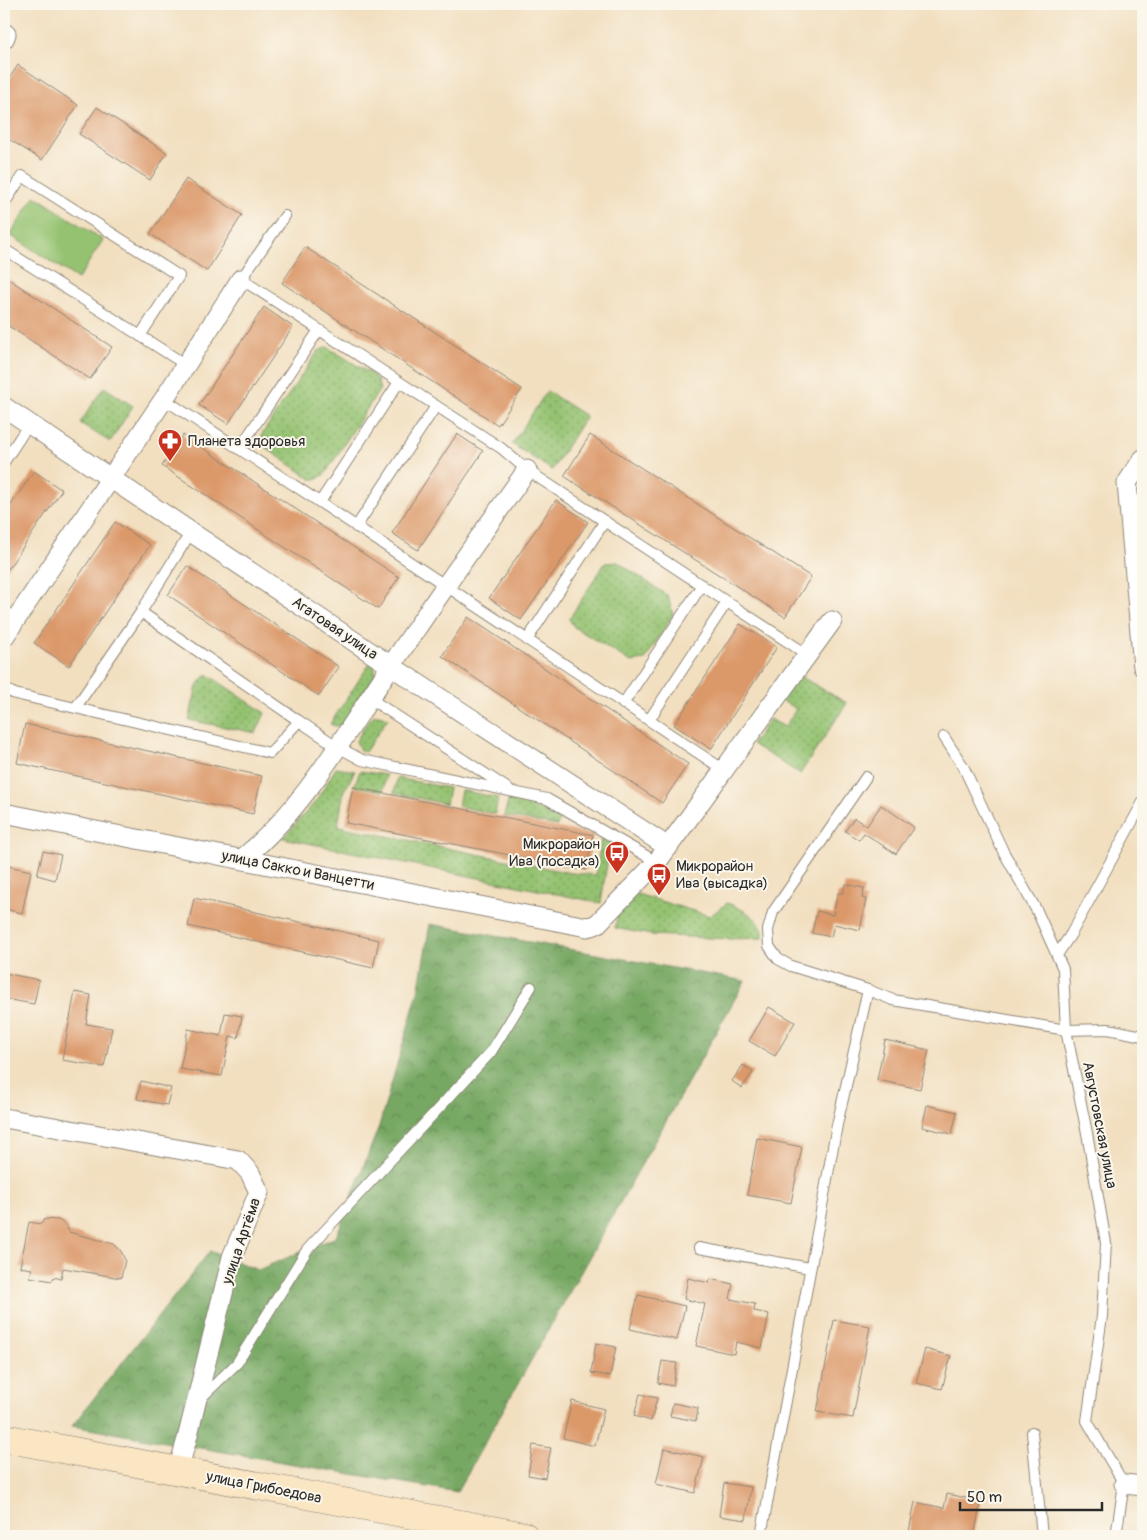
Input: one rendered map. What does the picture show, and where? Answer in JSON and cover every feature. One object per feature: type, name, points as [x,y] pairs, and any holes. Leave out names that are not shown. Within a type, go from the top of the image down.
[{"type":"street","points":[[4,638],[186,366],[241,279]]},
{"type":"street","name":"Агатовая улица","points":[[4,407],[390,666],[668,847]]},
{"type":"street","points":[[1143,459],[1127,483],[1143,667]]},
{"type":"street","points":[[242,859],[260,845],[300,799],[338,747],[390,666],[527,470]]},
{"type":"street","points":[[657,862],[832,621]]},
{"type":"street","name":"улица Сакко и Ванцетти","points":[[4,813],[587,927],[596,924],[657,862]]},
{"type":"street","name":"улица Артёма","points":[[4,1118],[238,1160],[250,1173],[259,1192],[232,1257],[178,1470]]},
{"type":"street","name":"улица Грибоедова","points":[[4,1438],[524,1536]]},
{"type":"street","points":[[1124,1484],[1143,1486]]},
{"type":"lane","points":[[4,204],[22,176],[179,276],[140,336]]},
{"type":"lane","points":[[285,216],[241,279],[501,448],[527,470],[808,655]]},
{"type":"lane","points":[[4,249],[186,366]]},
{"type":"lane","points":[[239,449],[319,330]]},
{"type":"lane","points":[[320,502],[399,382]]},
{"type":"lane","points":[[164,399],[724,770]]},
{"type":"lane","points":[[356,527],[436,406]]},
{"type":"lane","points":[[4,462],[29,424]]},
{"type":"lane","points":[[527,640],[605,522]]},
{"type":"lane","points":[[76,707],[141,612],[191,532]]},
{"type":"lane","points":[[624,704],[702,585]]},
{"type":"lane","points":[[649,720],[727,602]]},
{"type":"lane","points":[[141,612],[299,721],[338,747],[362,760],[547,798],[657,862]]},
{"type":"lane","points":[[4,689],[15,694],[270,752],[299,721]]},
{"type":"lane","points":[[369,698],[511,791]]},
{"type":"lane","name":"Августовская улица","points":[[944,737],[963,766],[1003,851],[1037,911],[1063,969],[1066,1030],[1106,1243],[1102,1316],[1087,1421],[1124,1484]]},
{"type":"lane","points":[[866,777],[773,912],[768,930],[769,946],[778,959],[791,966],[868,990],[893,1000],[1066,1030],[1108,1029],[1143,1036]]},
{"type":"lane","points":[[1057,955],[1071,934],[1143,802]]},
{"type":"lane","points":[[196,1403],[237,1363],[307,1250],[491,1052],[531,987]]},
{"type":"lane","points":[[761,1536],[836,1125],[868,990]]},
{"type":"lane","points":[[699,1248],[810,1268]]},
{"type":"lane","points":[[1032,1432],[1042,1536]]},
{"type":"lane","points":[[1116,1536],[1124,1484]]},
{"type":"green space","points":[[35,196],[103,240],[78,279],[10,235]]},
{"type":"green space","points":[[327,347],[373,375],[380,389],[325,474],[317,479],[311,479],[266,448],[262,441],[262,434],[318,351]]},
{"type":"green space","points":[[104,387],[133,406],[110,442],[80,423]]},
{"type":"green space","points":[[547,391],[586,416],[552,470],[512,444]]},
{"type":"green space","points":[[618,562],[668,596],[673,615],[645,660],[631,662],[574,627],[569,619],[605,563]]},
{"type":"green space","points":[[372,660],[376,673],[342,725],[335,726],[330,724]]},
{"type":"green space","points":[[207,674],[265,713],[256,733],[189,720],[197,686]]},
{"type":"green space","points":[[798,675],[847,703],[800,774],[752,744],[770,719],[785,727],[796,709],[781,700]]},
{"type":"green space","points":[[374,715],[388,718],[365,752],[360,750],[356,741]]},
{"type":"green space","points":[[336,768],[355,771],[344,790],[338,826],[571,873],[596,875],[602,831],[611,837],[601,903],[283,838],[316,801]]},
{"type":"green space","points":[[360,771],[386,775],[383,791],[354,786]]},
{"type":"green space","points":[[397,778],[449,788],[446,804],[394,793]]},
{"type":"green space","points":[[461,790],[498,798],[495,814],[458,806]]},
{"type":"green space","points":[[509,798],[553,809],[561,815],[557,826],[504,816]]},
{"type":"green space","points":[[634,893],[710,916],[727,903],[739,908],[757,920],[763,932],[763,938],[729,939],[651,935],[615,928],[619,907]]},
{"type":"green space","points":[[430,924],[745,981],[457,1492],[72,1426],[210,1251],[258,1270],[336,1237],[379,1126],[418,992]]},
{"type":"building","points":[[18,65],[78,105],[42,160],[4,136],[4,87]]},
{"type":"building","points":[[97,107],[167,153],[150,180],[79,134]]},
{"type":"building","points":[[186,179],[242,215],[207,271],[150,234]]},
{"type":"building","points":[[305,247],[522,389],[498,425],[282,283]]},
{"type":"building","points":[[4,276],[112,347],[90,379],[4,323]]},
{"type":"building","points":[[264,307],[293,327],[228,424],[199,405]]},
{"type":"building","points":[[457,434],[483,451],[418,550],[392,533]]},
{"type":"building","points":[[183,435],[399,577],[378,609],[162,466]]},
{"type":"building","points":[[590,435],[811,577],[785,617],[564,476]]},
{"type":"building","points":[[34,471],[62,490],[4,575],[4,515]]},
{"type":"building","points":[[556,500],[588,522],[521,620],[489,598]]},
{"type":"building","points":[[115,522],[150,545],[69,666],[34,643]]},
{"type":"building","points":[[187,566],[339,667],[319,696],[168,595]]},
{"type":"building","points":[[468,617],[688,764],[662,803],[442,656]]},
{"type":"building","points":[[740,624],[777,647],[711,749],[674,725]]},
{"type":"building","points":[[25,724],[262,776],[253,814],[17,763]]},
{"type":"building","points":[[353,787],[593,835],[586,870],[346,823]]},
{"type":"building","points":[[881,805],[914,827],[896,854],[864,833],[859,840],[845,831],[854,818],[867,826]]},
{"type":"building","points":[[43,851],[61,855],[55,880],[37,875]]},
{"type":"building","points":[[4,865],[31,871],[22,913],[4,909]]},
{"type":"building","points":[[845,884],[864,888],[862,898],[866,899],[860,930],[834,924],[831,937],[812,933],[817,911],[833,915],[838,893],[843,893]]},
{"type":"building","points":[[194,898],[379,940],[373,968],[188,926]]},
{"type":"building","points":[[4,973],[39,980],[34,1004],[4,999]]},
{"type":"building","points":[[75,992],[91,995],[86,1024],[112,1028],[104,1067],[62,1060]]},
{"type":"building","points":[[769,1007],[795,1022],[775,1056],[749,1041]]},
{"type":"building","points":[[225,1013],[242,1016],[238,1038],[230,1036],[222,1076],[180,1069],[188,1029],[221,1036]]},
{"type":"building","points":[[885,1040],[929,1050],[920,1089],[877,1080]]},
{"type":"building","points":[[743,1065],[753,1072],[742,1088],[732,1081]]},
{"type":"building","points":[[141,1081],[171,1088],[167,1105],[137,1099]]},
{"type":"building","points":[[927,1105],[957,1112],[952,1134],[922,1127]]},
{"type":"building","points":[[757,1138],[802,1147],[791,1203],[747,1195]]},
{"type":"building","points":[[45,1219],[58,1220],[66,1225],[69,1232],[114,1244],[121,1251],[125,1260],[121,1278],[63,1268],[61,1279],[54,1277],[52,1281],[30,1277],[32,1269],[20,1267],[29,1222],[41,1224]]},
{"type":"building","points":[[688,1278],[709,1283],[710,1279],[733,1284],[730,1299],[755,1304],[754,1311],[769,1314],[762,1348],[736,1342],[734,1354],[696,1346],[705,1304],[684,1299]]},
{"type":"building","points":[[638,1295],[685,1306],[677,1340],[630,1329]]},
{"type":"building","points":[[834,1320],[870,1326],[853,1418],[817,1412]]},
{"type":"building","points":[[596,1343],[616,1347],[610,1376],[591,1373]]},
{"type":"building","points":[[925,1349],[951,1356],[942,1389],[916,1383]]},
{"type":"building","points":[[662,1361],[677,1363],[673,1386],[658,1383]]},
{"type":"building","points":[[640,1394],[657,1398],[651,1421],[634,1416]]},
{"type":"building","points":[[572,1401],[604,1409],[595,1446],[563,1438]]},
{"type":"building","points":[[673,1403],[698,1408],[696,1421],[670,1416]]},
{"type":"building","points":[[533,1445],[551,1448],[545,1478],[528,1475]]},
{"type":"building","points":[[664,1448],[704,1457],[695,1493],[656,1484]]},
{"type":"building","points":[[724,1483],[751,1487],[746,1520],[719,1516]]},
{"type":"building","points":[[947,1494],[981,1501],[974,1536],[908,1536],[915,1502],[944,1508]]},
{"type":"place","name":"Планета здоровья","points":[[170,462]]},
{"type":"place","name":"Микрорайон Ива (посадка)","points":[[617,874]]},
{"type":"place","name":"Микрорайон Ива (высадка)","points":[[659,896]]}]
